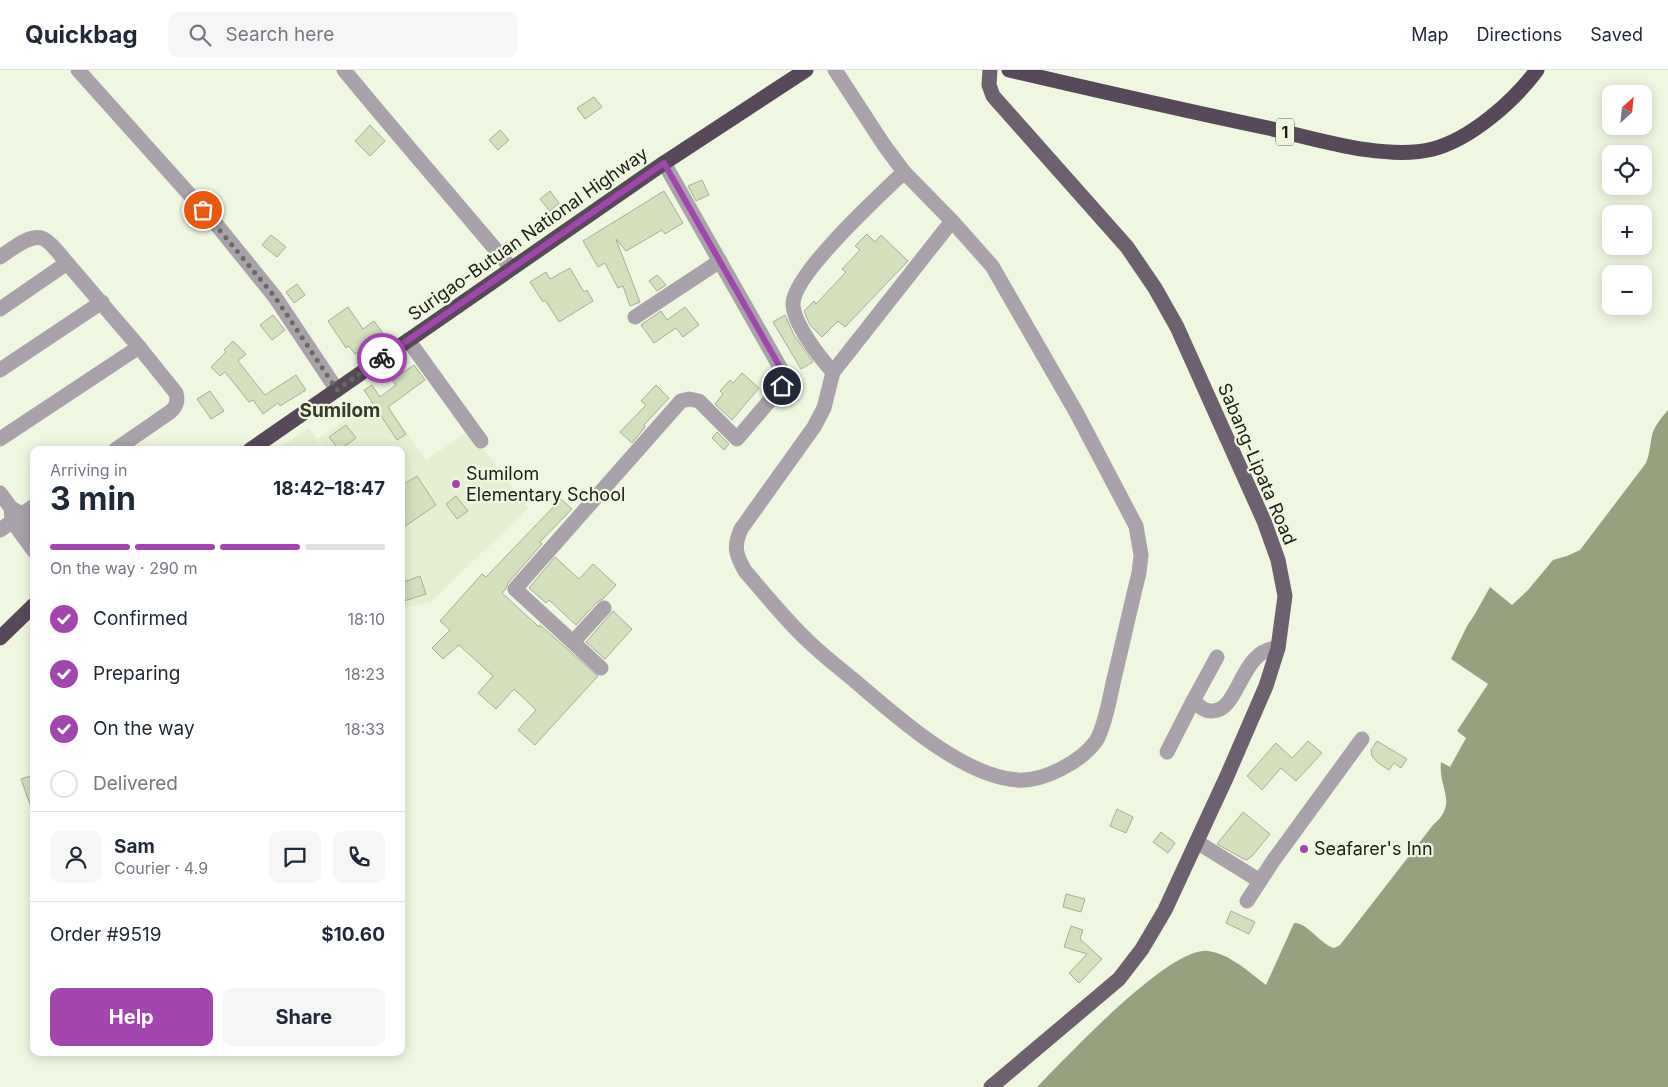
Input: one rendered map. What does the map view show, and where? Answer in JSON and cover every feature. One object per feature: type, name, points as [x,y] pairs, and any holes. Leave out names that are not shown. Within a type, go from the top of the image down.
[{"type":"highway","name":"Surigao-Butuan National Highway","points":[[256,446],[664,163],[775,88],[806,70]]},
{"type":"highway","name":"1","points":[[1009,70],[1131,99],[1356,147],[1394,153],[1434,148],[1458,138],[1495,114],[1524,87],[1537,70]]},
{"type":"highway","points":[[0,638],[30,609]]},
{"type":"main road","name":"Sabang-Lipata Road","points":[[990,70],[989,85],[993,96],[1127,247],[1155,288],[1177,327],[1264,521],[1278,560],[1285,596],[1278,648],[1266,686],[1165,910],[1142,949],[1119,979],[991,1087]]},
{"type":"street","points":[[344,70],[511,268]]},
{"type":"street","points":[[835,70],[904,172],[952,221],[992,266],[1076,412],[1136,526],[1141,555],[1139,572],[1108,708],[1097,740],[1085,753],[1070,764],[1033,780],[997,777],[980,770],[938,747],[892,713],[805,639],[745,571],[738,559],[736,549],[738,534],[772,483],[814,428],[824,408],[833,372],[952,221]]},
{"type":"street","points":[[81,71],[216,224],[275,297],[337,390]]},
{"type":"street","points":[[601,668],[514,589],[680,401],[689,399],[699,401],[737,439],[782,386],[785,376],[664,163]]},
{"type":"street","points":[[833,372],[818,355],[794,315],[794,295],[797,286],[866,208],[904,172]]},
{"type":"street","points":[[0,257],[31,238],[43,239],[67,262],[102,302],[176,393],[178,400],[170,412],[121,446]]},
{"type":"street","points":[[635,318],[720,261]]},
{"type":"street","points":[[0,309],[67,262]]},
{"type":"street","points":[[0,370],[102,302]]},
{"type":"street","points":[[408,340],[481,441]]},
{"type":"street","points":[[0,439],[140,347]]},
{"type":"street","points":[[0,493],[16,516],[30,543]]},
{"type":"street","points":[[16,516],[30,527]]},
{"type":"street","points":[[573,642],[604,608]]},
{"type":"street","points":[[1193,701],[1209,711],[1217,710],[1224,706],[1233,696],[1252,660],[1265,650],[1278,648]]},
{"type":"street","points":[[1167,752],[1217,657]]},
{"type":"street","points":[[1247,901],[1272,861],[1362,739]]},
{"type":"street","points":[[1197,842],[1260,881]]},
{"type":"shaded area","name":"Sumilom Elementary School","points":[[380,395],[426,460],[470,430],[528,508],[431,602],[405,608],[405,446],[323,446],[318,439]]},
{"type":"shaded area","points":[[1668,410],[1668,1087],[1037,1087],[1093,1030],[1144,984],[1169,966],[1191,954],[1208,951],[1224,956],[1239,964],[1266,985],[1294,923],[1309,929],[1329,946],[1334,948],[1340,945],[1445,810],[1446,795],[1442,780],[1441,762],[1450,767],[1466,738],[1457,731],[1488,684],[1451,659],[1467,626],[1490,587],[1512,605],[1528,590],[1553,560],[1580,550],[1646,463],[1653,431]]},
{"type":"shaded area","points":[[309,428],[321,446],[283,446]]},
{"type":"building","points":[[594,97],[602,107],[585,119],[577,108]]},
{"type":"building","points":[[370,125],[385,141],[370,156],[355,141]]},
{"type":"building","points":[[500,130],[509,140],[498,150],[489,140]]},
{"type":"building","points":[[702,180],[709,195],[696,201],[688,186]]},
{"type":"building","points":[[550,191],[559,203],[550,211],[540,199]]},
{"type":"building","points":[[664,191],[683,223],[665,234],[662,230],[626,251],[616,239],[640,302],[630,306],[623,286],[618,288],[605,263],[598,267],[583,241]]},
{"type":"building","points":[[867,234],[875,242],[881,235],[908,261],[845,327],[838,321],[822,337],[810,325],[804,311],[814,301],[816,304],[846,272],[842,269],[860,250],[855,246]]},
{"type":"building","points":[[271,235],[286,247],[277,257],[262,245]]},
{"type":"building","points":[[570,268],[584,292],[587,290],[593,301],[559,322],[545,300],[543,302],[530,282],[546,272],[550,279]]},
{"type":"building","points":[[657,275],[666,285],[657,291],[649,281]]},
{"type":"building","points":[[297,284],[305,295],[294,303],[286,292]]},
{"type":"building","points":[[348,307],[363,329],[374,321],[384,335],[355,354],[349,346],[346,348],[328,321]]},
{"type":"building","points":[[685,307],[699,325],[683,337],[676,328],[654,343],[641,325],[661,311],[667,320]]},
{"type":"building","points":[[273,315],[285,330],[272,340],[260,325]]},
{"type":"building","points":[[785,315],[794,335],[813,362],[801,369],[773,322]]},
{"type":"building","points":[[233,341],[246,354],[238,361],[265,395],[296,375],[306,390],[280,406],[278,403],[263,414],[253,400],[249,402],[225,372],[220,376],[211,367],[226,352],[224,350]]},
{"type":"building","points":[[414,365],[425,380],[388,407],[406,434],[397,440],[364,390],[372,385],[380,397],[396,385],[392,380]]},
{"type":"building","points":[[742,373],[759,388],[732,420],[715,404],[723,394],[720,391],[730,380],[733,383]]},
{"type":"building","points":[[656,385],[669,398],[644,425],[645,427],[632,443],[620,432],[646,405],[641,401]]},
{"type":"building","points":[[210,391],[224,411],[211,419],[197,399]]},
{"type":"building","points":[[346,425],[356,438],[345,446],[336,446],[329,437]]},
{"type":"building","points":[[717,432],[729,444],[724,450],[712,438]]},
{"type":"building","points":[[417,476],[436,505],[405,526],[405,484]]},
{"type":"building","points":[[456,496],[468,511],[457,519],[446,504]]},
{"type":"building","points":[[561,499],[572,509],[540,542],[542,544],[508,583],[502,593],[539,627],[540,625],[598,676],[535,745],[518,730],[536,710],[514,689],[496,709],[478,693],[493,676],[459,645],[443,659],[432,648],[450,630],[440,621],[482,574],[486,577]]},
{"type":"building","points":[[555,557],[579,579],[593,564],[616,585],[576,625],[549,600],[546,603],[529,588]]},
{"type":"building","points":[[420,576],[426,594],[405,601],[405,582]]},
{"type":"building","points":[[613,611],[632,629],[605,659],[586,642]]},
{"type":"building","points":[[1308,741],[1322,753],[1296,781],[1281,768],[1262,790],[1247,776],[1276,743],[1292,758]]},
{"type":"building","points":[[1377,741],[1407,759],[1401,768],[1394,763],[1389,770],[1378,763],[1372,756],[1371,750]]},
{"type":"building","points":[[30,776],[30,804],[21,779]]},
{"type":"building","points":[[1117,809],[1133,817],[1126,833],[1110,826]]},
{"type":"building","points":[[1243,812],[1270,834],[1247,860],[1217,844]]},
{"type":"building","points":[[1161,832],[1175,843],[1168,853],[1153,842]]},
{"type":"building","points":[[1066,894],[1085,899],[1081,912],[1063,907]]},
{"type":"building","points":[[1231,911],[1255,922],[1249,934],[1226,923]]},
{"type":"building","points":[[1071,926],[1083,930],[1080,939],[1102,959],[1079,983],[1069,973],[1087,954],[1064,947]]},
{"type":"way so far","points":[[203,210],[275,297],[337,390],[382,358]]},
{"type":"place","name":"Sumilom Elementary School","points":[[456,484]]},
{"type":"place","name":"Seafarer's Inn","points":[[1304,849]]},
{"type":"district","name":"Sumilom","points":[[340,410]]},
{"type":"route","points":[[382,358],[664,163],[785,376],[782,386]]}]
